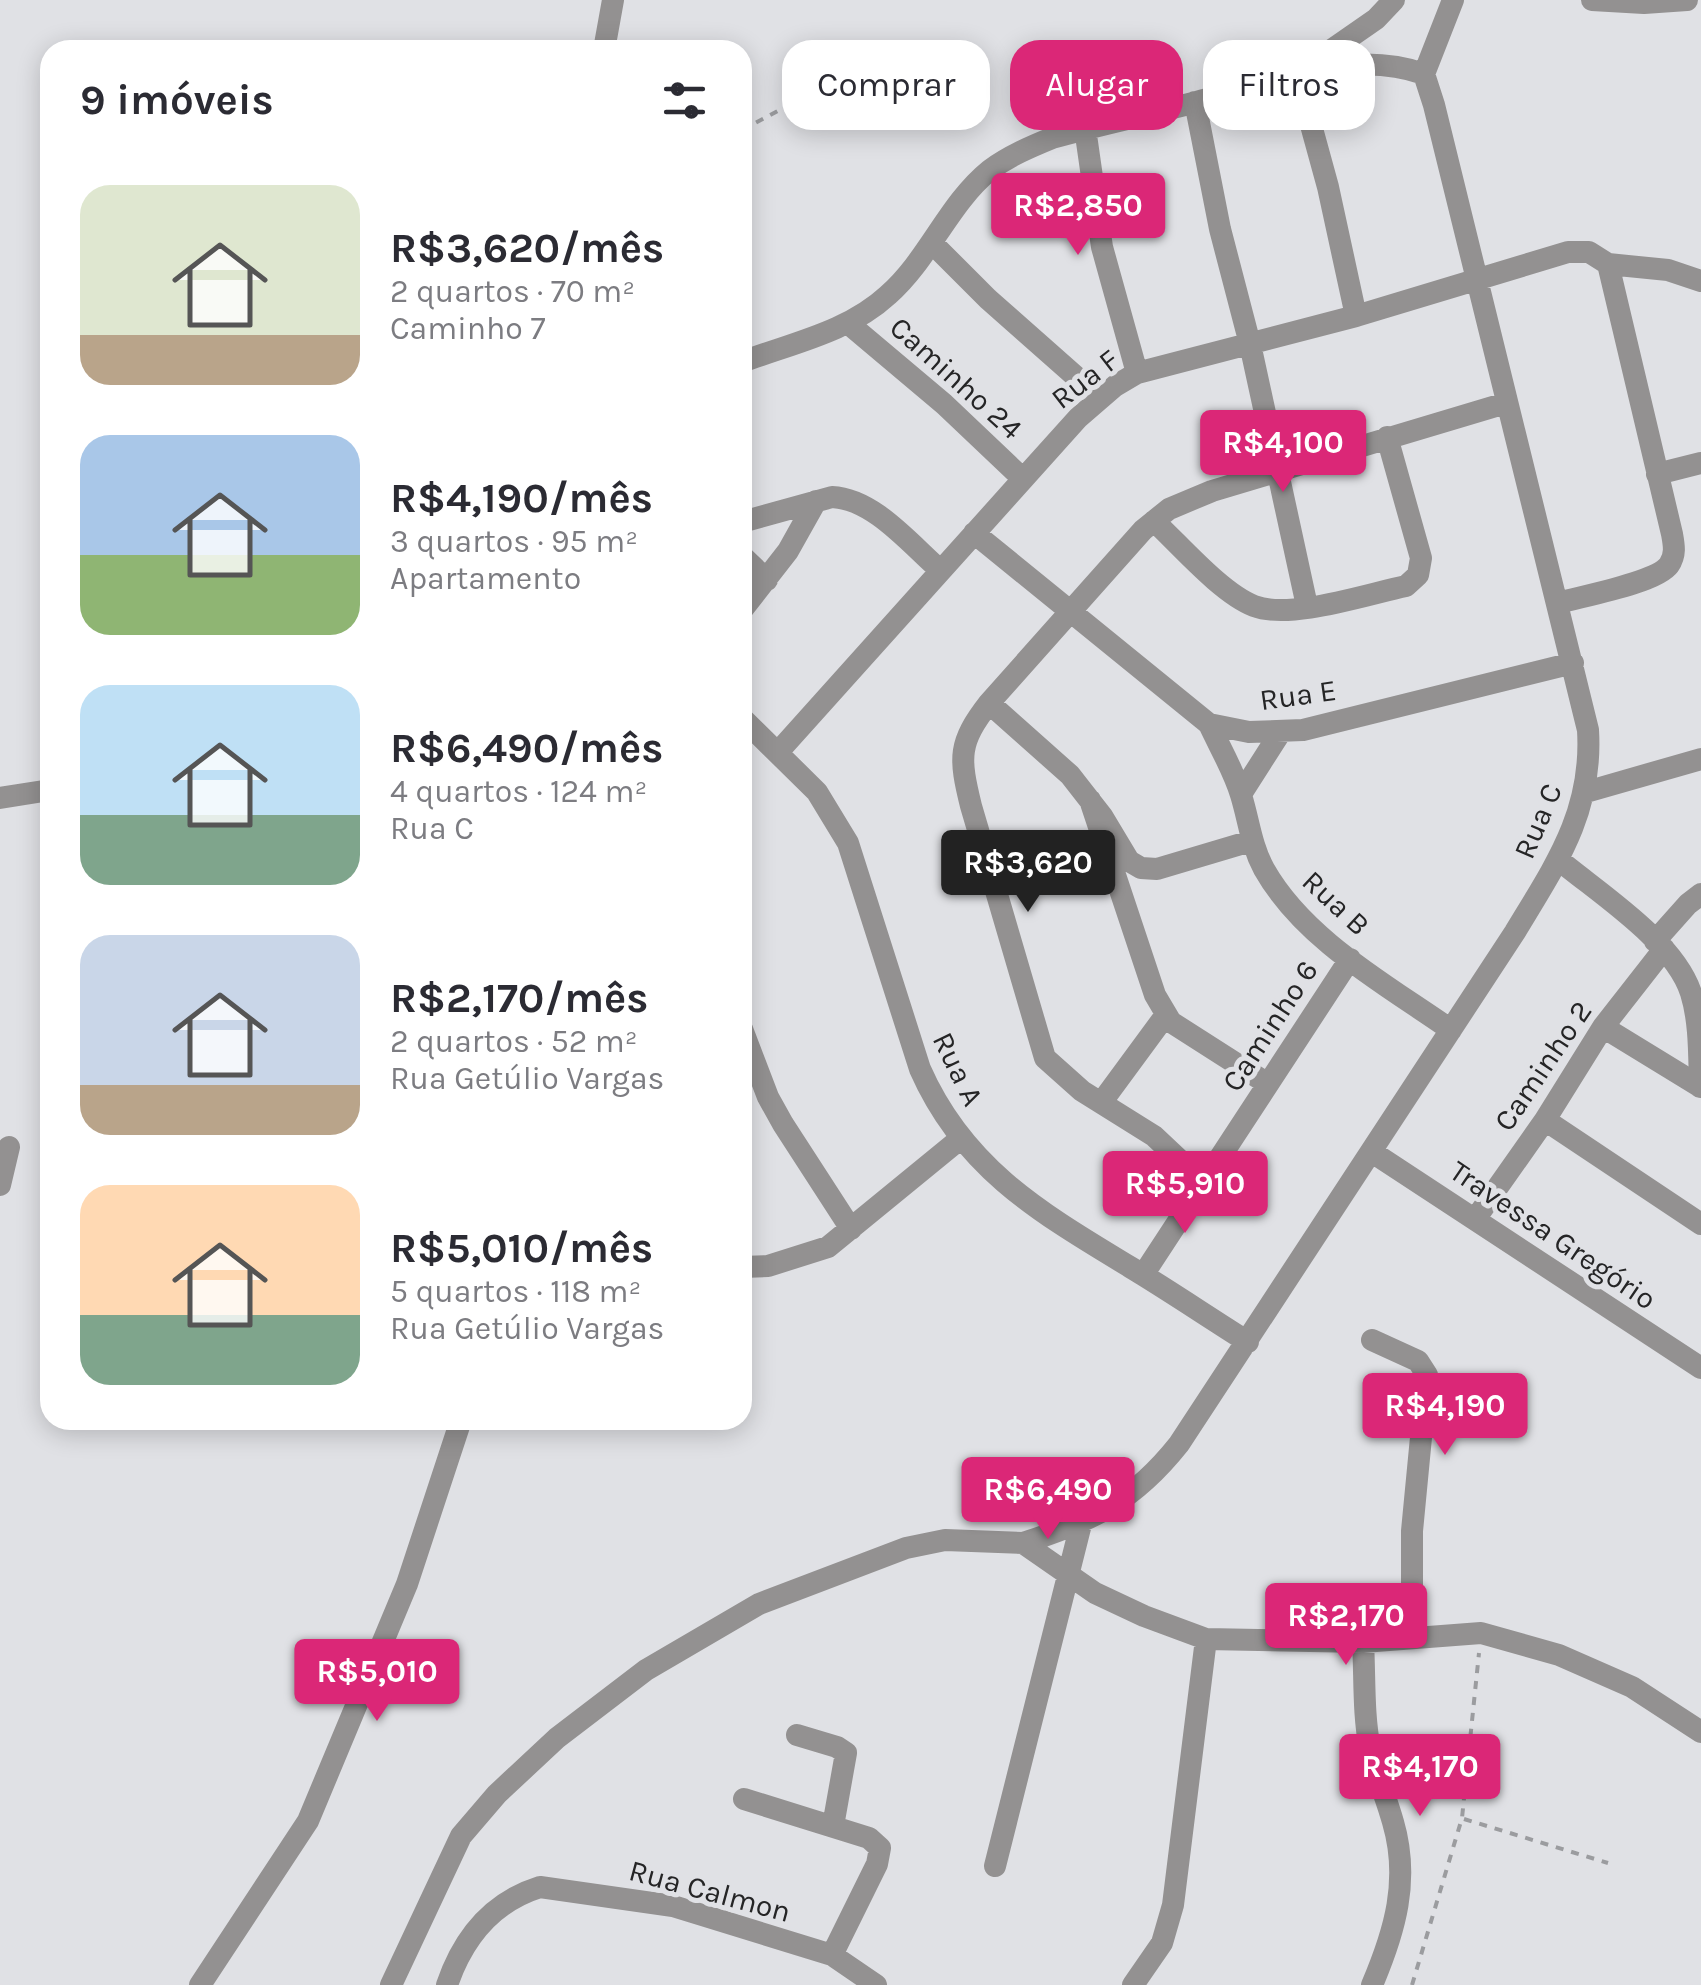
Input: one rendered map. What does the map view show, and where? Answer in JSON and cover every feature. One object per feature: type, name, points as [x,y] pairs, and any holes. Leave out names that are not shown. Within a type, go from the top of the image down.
[{"type":"street","points":[[606,40],[613,0]]},
{"type":"street","points":[[1347,40],[1376,20],[1394,0]]},
{"type":"street","points":[[1375,62],[1424,74],[1452,0]]},
{"type":"street","points":[[1592,0],[1687,0]]},
{"type":"street","name":"Rua C","points":[[1023,1543],[1081,1524],[1120,1501],[1160,1468],[1248,1342],[1451,1030],[1558,860],[1586,792],[1588,730],[1573,663],[1424,74]]},
{"type":"street","points":[[1183,105],[1203,100]]},
{"type":"street","points":[[1195,102],[1220,230],[1250,344],[1307,606]]},
{"type":"street","points":[[752,359],[849,324],[890,294],[962,200],[989,172],[1024,150],[1079,130]]},
{"type":"street","points":[[1085,130],[1102,247],[1137,373]]},
{"type":"street","points":[[1312,130],[1356,316]]},
{"type":"street","points":[[932,243],[988,300],[1100,398]]},
{"type":"street","name":"Rua F","points":[[779,751],[1022,478],[1100,398],[1137,373],[1356,316],[1568,252],[1589,252],[1608,264],[1668,270],[1701,281]]},
{"type":"street","points":[[1558,603],[1654,576],[1669,564],[1674,546],[1608,264]]},
{"type":"street","name":"Caminho 24","points":[[849,324],[944,404],[1022,478]]},
{"type":"street","points":[[1198,1179],[1154,1136],[1055,1070],[1040,1050],[964,766],[965,740],[989,702],[1154,521],[1190,499],[1278,468],[1506,403]]},
{"type":"street","points":[[1154,521],[1216,579],[1256,607],[1270,610],[1307,606],[1406,586],[1418,575],[1421,558],[1387,438]]},
{"type":"street","points":[[1657,474],[1701,463]]},
{"type":"street","points":[[752,519],[816,501],[847,497],[940,570]]},
{"type":"street","points":[[752,598],[816,501]]},
{"type":"street","points":[[974,533],[1209,724]]},
{"type":"street","points":[[752,566],[767,580]]},
{"type":"street","name":"Rua E","points":[[1209,724],[1280,733],[1573,663]]},
{"type":"street","points":[[989,702],[1052,756],[1090,800],[1124,855],[1141,868],[1157,870],[1251,841]]},
{"type":"street","name":"Rua B","points":[[1209,724],[1241,794],[1251,841],[1287,902],[1350,959],[1451,1030]]},
{"type":"street","name":"Rua A","points":[[752,727],[816,792],[848,843],[920,1069],[932,1097],[960,1139],[1026,1201],[1248,1342]]},
{"type":"street","points":[[1241,794],[1280,733]]},
{"type":"street","points":[[1586,792],[1701,759]]},
{"type":"street","points":[[0,798],[40,792]]},
{"type":"street","points":[[1090,800],[1154,995],[1165,1016],[1268,1084]]},
{"type":"street","points":[[1558,860],[1659,945],[1684,976],[1693,999],[1701,1087]]},
{"type":"street","name":"Caminho 2","points":[[1476,1218],[1659,945],[1688,904],[1701,894]]},
{"type":"street","name":"Caminho 6","points":[[1138,1272],[1350,959]]},
{"type":"street","points":[[1101,1103],[1165,1016]]},
{"type":"street","points":[[1603,1027],[1701,1087]]},
{"type":"street","points":[[752,1056],[782,1124],[852,1229]]},
{"type":"street","points":[[1545,1120],[1701,1224]]},
{"type":"street","points":[[752,1267],[768,1266],[828,1248],[960,1139]]},
{"type":"street","points":[[0,1185],[9,1147]]},
{"type":"street","name":"Travessa Gregório","points":[[1372,1152],[1701,1368]]},
{"type":"street","points":[[1372,1340],[1418,1361],[1427,1375],[1412,1531],[1412,1637]]},
{"type":"street","points":[[200,1985],[308,1821],[408,1584],[458,1430]]},
{"type":"street","points":[[996,1866],[1081,1524]]},
{"type":"street","points":[[391,1985],[447,1859],[476,1814],[557,1738],[614,1692],[688,1642],[759,1604],[888,1555],[944,1540],[1023,1543],[1066,1575],[1144,1616],[1206,1639],[1364,1642],[1481,1634],[1559,1655],[1632,1688],[1701,1732]]},
{"type":"street","points":[[1133,1985],[1162,1942],[1173,1905],[1206,1639]]},
{"type":"street","points":[[1364,1642],[1370,1749],[1394,1823],[1401,1865],[1399,1909],[1372,1985]]},
{"type":"street","points":[[798,1735],[846,1753],[834,1826]]},
{"type":"street","points":[[744,1798],[869,1838],[880,1848],[832,1956]]},
{"type":"street","name":"Rua Calmon","points":[[447,1985],[474,1931],[496,1908],[540,1887],[673,1906],[832,1956],[876,1985]]},
{"type":"path","points":[[752,125],[782,109]]},
{"type":"path","points":[[1412,1985],[1462,1818],[1481,1634]]},
{"type":"path","points":[[1462,1818],[1608,1863]]}]
